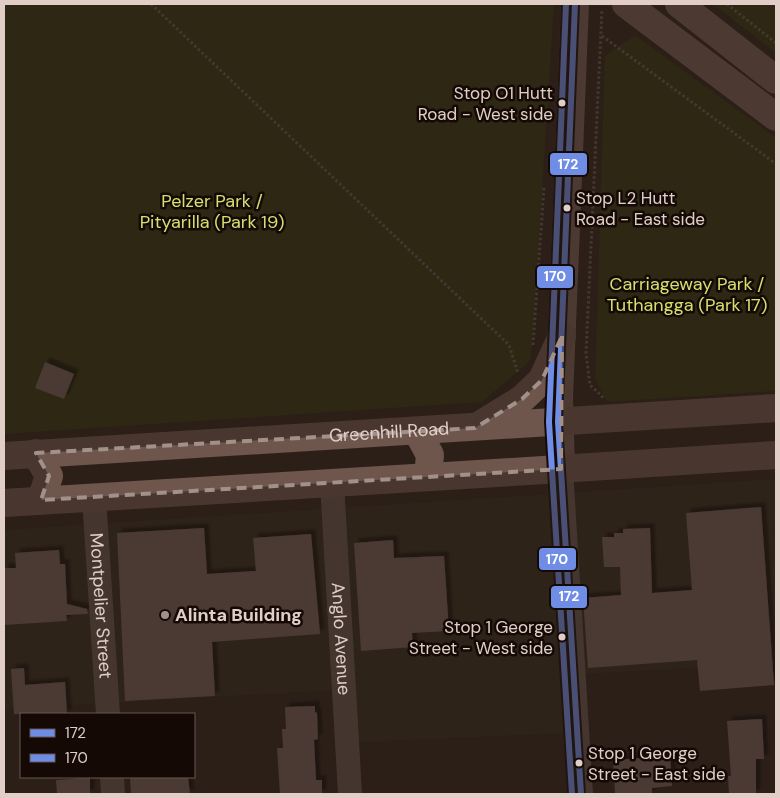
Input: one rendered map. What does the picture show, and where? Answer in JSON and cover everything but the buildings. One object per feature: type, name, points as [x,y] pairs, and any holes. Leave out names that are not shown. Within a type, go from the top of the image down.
[{"type":"highway","points":[[475,428],[522,399],[542,380],[562,336]]},
{"type":"highway","name":"Greenhill Road","points":[[4,456],[776,408]]},
{"type":"highway","points":[[417,431],[430,454],[428,477]]},
{"type":"highway","points":[[36,454],[49,476],[41,500]]},
{"type":"highway","points":[[4,502],[776,455]]},
{"type":"main road","points":[[561,469],[558,422],[575,4]]},
{"type":"main road","points":[[679,4],[776,80]]},
{"type":"main road","points":[[614,7],[776,117]]},
{"type":"street","points":[[561,469],[581,794]]},
{"type":"street","name":"Anglo Avenue","points":[[332,483],[350,794]]},
{"type":"street","name":"Montpelier Street","points":[[94,497],[108,713]]},
{"type":"street","points":[[112,778],[113,794]]},
{"type":"path","points":[[151,4],[509,345],[519,377]]},
{"type":"path","points":[[727,4],[776,43]]},
{"type":"path","points":[[592,396],[600,395],[590,385],[586,353],[601,35],[614,7]]},
{"type":"path","points":[[601,35],[776,164]]},
{"type":"path","points":[[532,350],[545,178]]},
{"type":"highlighted area","points":[[562,336],[561,469],[41,500],[49,476],[36,453],[475,428],[522,399],[542,380]]},
{"type":"shaded area","points":[[776,479],[776,663],[584,674],[569,733],[339,743],[336,690],[4,709],[4,530]]},
{"type":"green space","name":"Pelzer Park / Pityarilla (Park 19)","points":[[4,4],[554,4],[531,360],[482,402],[4,434]]},
{"type":"green space","points":[[713,4],[776,4],[776,53]]},
{"type":"green space","name":"Carriageway Park / Tuthangga (Park 17)","points":[[635,35],[776,138],[776,391],[607,402],[595,379],[605,56]]},
{"type":"transit line","name":"170","points":[[566,4],[549,422],[572,794]]},
{"type":"transit line","name":"172","points":[[575,4],[558,422],[581,794]]},
{"type":"place","name":"Stop O1 Hutt Road - West side","points":[[562,103]]},
{"type":"place","name":"Stop L2 Hutt Road - East side","points":[[567,208]]},
{"type":"place","name":"Alinta Building","points":[[165,615]]},
{"type":"place","name":"Stop 1 George Street - West side","points":[[562,637]]},
{"type":"place","name":"Stop 1 George Street - East side","points":[[579,763]]}]
